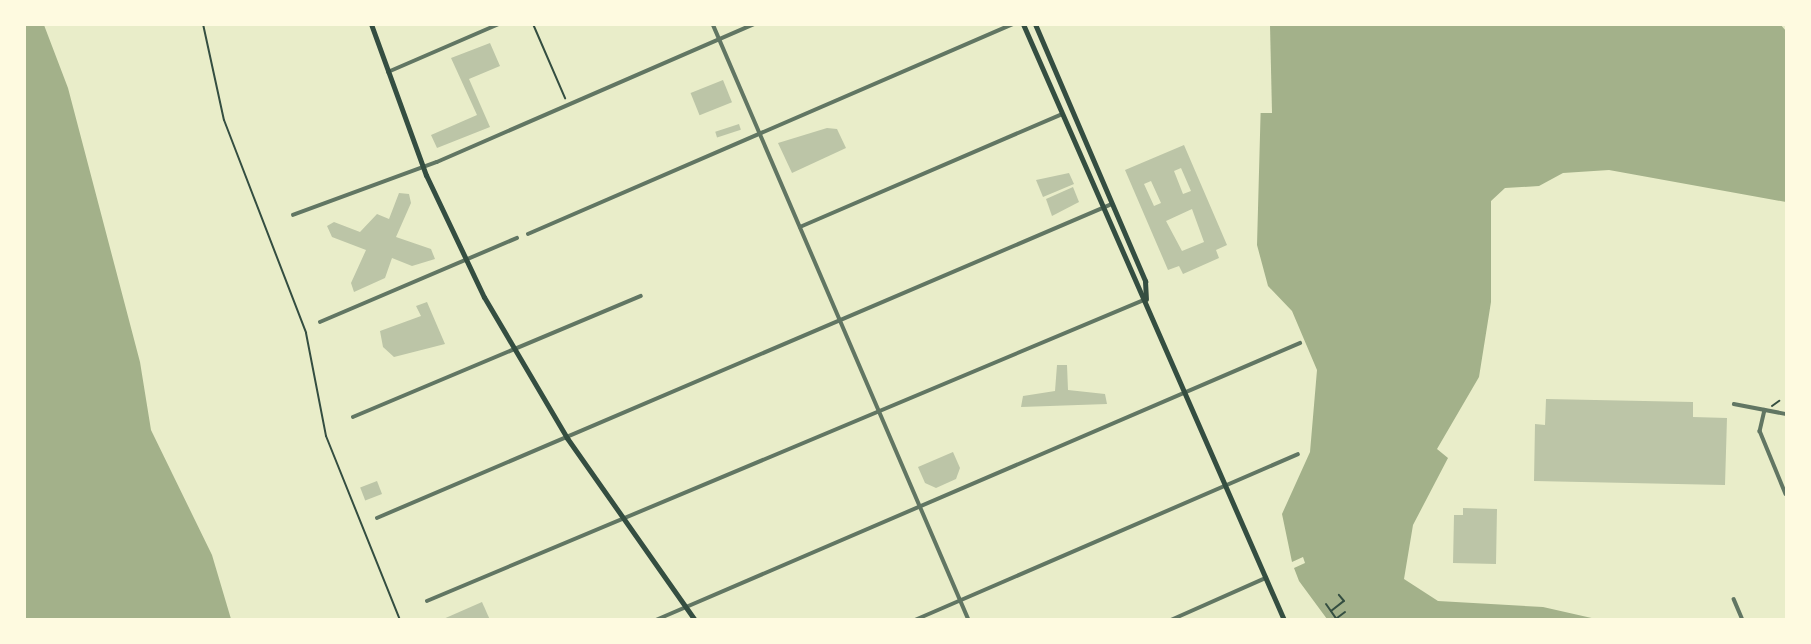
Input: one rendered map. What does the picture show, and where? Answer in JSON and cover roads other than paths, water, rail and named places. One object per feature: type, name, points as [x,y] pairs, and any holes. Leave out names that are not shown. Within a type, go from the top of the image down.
[{"type":"main road","points":[[371,24],[422,166],[465,260],[513,350],[567,438],[695,620]]},
{"type":"main road","points":[[1023,24],[1102,208],[1146,299],[1284,620]]},
{"type":"main road","points":[[1035,24],[1145,281],[1146,299]]},
{"type":"street","points":[[387,73],[499,24]]},
{"type":"street","points":[[713,24],[969,620]]},
{"type":"street","points":[[293,215],[422,166],[755,24]]},
{"type":"street","points":[[528,234],[1013,24]]},
{"type":"street","points":[[800,227],[1062,114]]},
{"type":"street","points":[[376,518],[1112,204]]},
{"type":"street","points":[[320,323],[517,238]]},
{"type":"street","points":[[353,417],[641,296]]},
{"type":"street","points":[[427,601],[625,522],[1146,299]]},
{"type":"street","points":[[656,620],[1300,343]]},
{"type":"street","points":[[1734,404],[1787,414]]},
{"type":"street","points":[[1765,410],[1760,431],[1787,494]]},
{"type":"street","points":[[915,620],[1298,454]]},
{"type":"street","points":[[1171,620],[1266,578]]},
{"type":"street","points":[[1734,599],[1743,620]]}]
